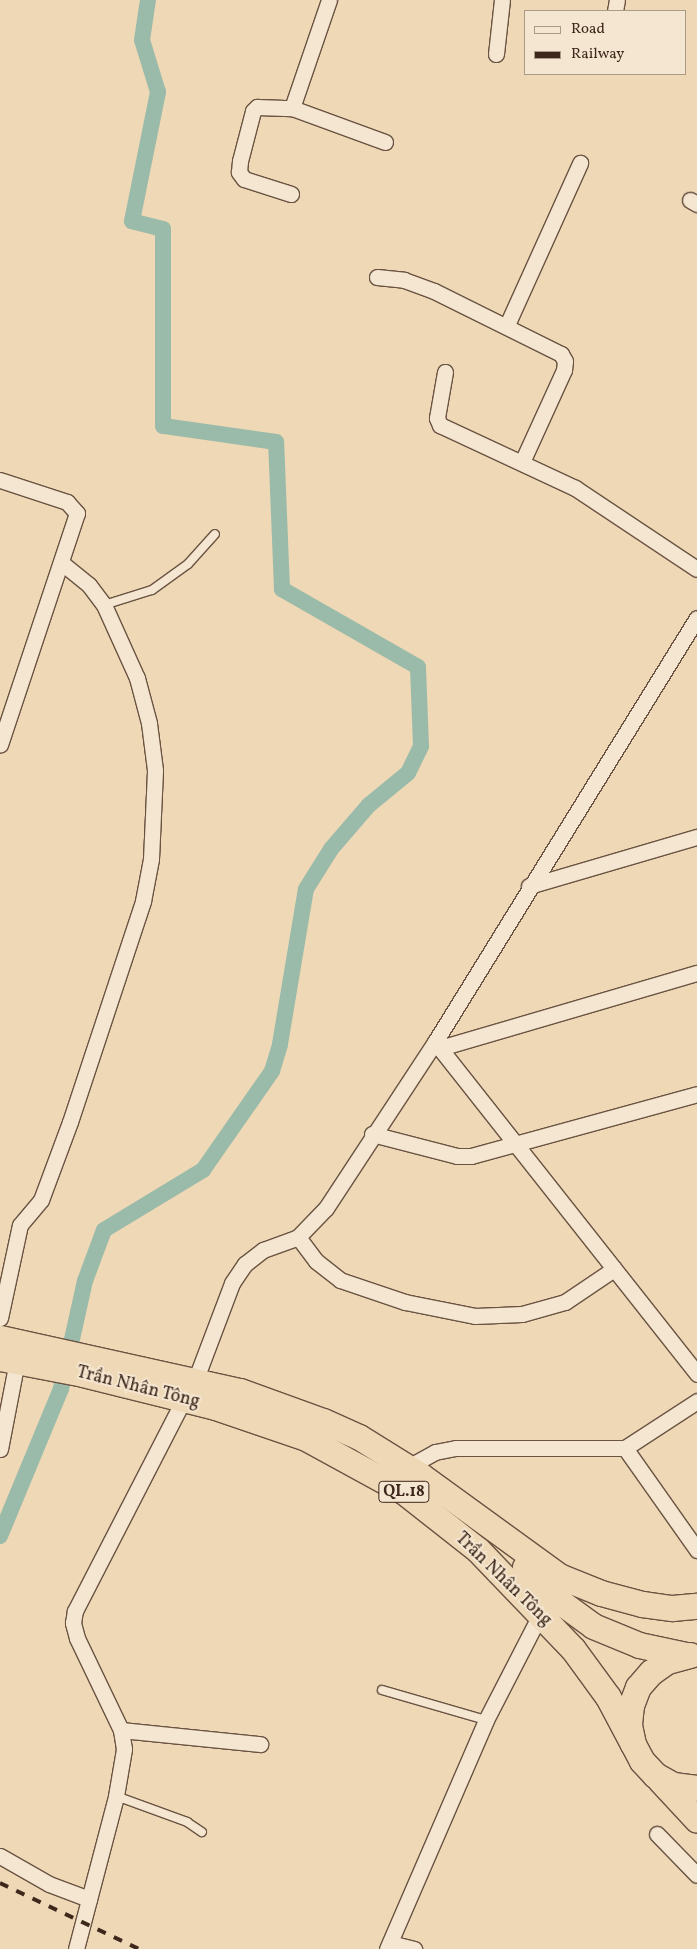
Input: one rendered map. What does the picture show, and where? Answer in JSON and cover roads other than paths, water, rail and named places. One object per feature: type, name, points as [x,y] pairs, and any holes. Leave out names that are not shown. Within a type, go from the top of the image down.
[{"type":"highway","name":"QL.18","points":[[0,1338],[52,1358]]},
{"type":"highway","name":"Trần Nhân Tông","points":[[52,1358],[189,1390],[306,1438],[403,1491],[478,1550],[573,1650],[608,1697],[642,1761],[697,1820]]},
{"type":"highway","name":"QL.18","points":[[8,1360],[52,1358]]},
{"type":"highway","name":"Trần Nhân Tông","points":[[189,1390],[240,1391],[323,1421],[359,1437],[408,1467],[569,1581],[642,1604],[672,1608],[697,1606]]},
{"type":"highway","name":"Trần Nhân Tông","points":[[469,1510],[562,1604],[593,1626],[639,1645],[692,1655]]},
{"type":"highway","points":[[633,1744],[629,1725],[631,1705],[638,1687],[651,1672],[667,1661],[692,1655]]},
{"type":"highway","points":[[655,1775],[673,1785],[697,1788]]},
{"type":"street","points":[[292,108],[328,0]]},
{"type":"street","points":[[496,54],[502,0]]},
{"type":"street","points":[[291,194],[244,178],[239,172],[253,112],[265,105],[286,110],[292,108],[385,142]]},
{"type":"street","points":[[508,325],[580,163]]},
{"type":"street","points":[[377,277],[404,280],[434,291],[508,325],[552,348],[565,361],[564,370],[522,462]]},
{"type":"street","points":[[445,372],[437,418],[440,425],[575,488],[697,569]]},
{"type":"street","points":[[0,480],[74,506],[77,513],[62,563],[0,745]]},
{"type":"street","points":[[0,1318],[20,1225],[41,1200],[70,1122],[144,901],[151,859],[155,770],[149,723],[137,678],[104,605],[90,585],[62,563]]},
{"type":"street","points":[[76,1949],[116,1796],[124,1749],[121,1730],[77,1638],[73,1623],[75,1610],[189,1390],[232,1283],[245,1264],[263,1250],[298,1237],[326,1208],[372,1134],[438,1045],[529,886],[697,618]]},
{"type":"street","points":[[529,886],[697,837]]},
{"type":"street","points":[[438,1045],[697,973]]},
{"type":"street","points":[[438,1045],[697,1374]]},
{"type":"street","points":[[372,1134],[456,1156],[487,1154],[516,1144],[697,1094]]},
{"type":"street","points":[[298,1237],[316,1262],[340,1280],[405,1302],[475,1316],[522,1314],[565,1302],[614,1269]]},
{"type":"street","points":[[0,1449],[8,1360]]},
{"type":"street","points":[[408,1467],[435,1452],[456,1448],[625,1448],[697,1401]]},
{"type":"street","points":[[625,1448],[697,1550]]},
{"type":"street","points":[[414,1949],[389,1946],[486,1720],[540,1615]]},
{"type":"street","points":[[121,1730],[260,1744]]},
{"type":"street","points":[[657,1834],[697,1875]]},
{"type":"street","points":[[0,1856],[49,1884],[89,1899]]},
{"type":"lane","points":[[104,605],[152,590],[188,564],[215,534]]},
{"type":"lane","points":[[382,1690],[486,1720]]},
{"type":"lane","points":[[116,1796],[187,1822],[202,1832]]},
{"type":"waterway","points":[[0,1536],[61,1389],[85,1281],[104,1230],[203,1170],[272,1071],[280,1044],[306,889],[331,849],[369,805],[408,773],[421,746],[418,667],[282,589],[276,442],[163,426],[163,229],[132,221],[158,92],[142,40],[148,0]]},
{"type":"railway","points":[[0,1883],[139,1949]]}]
